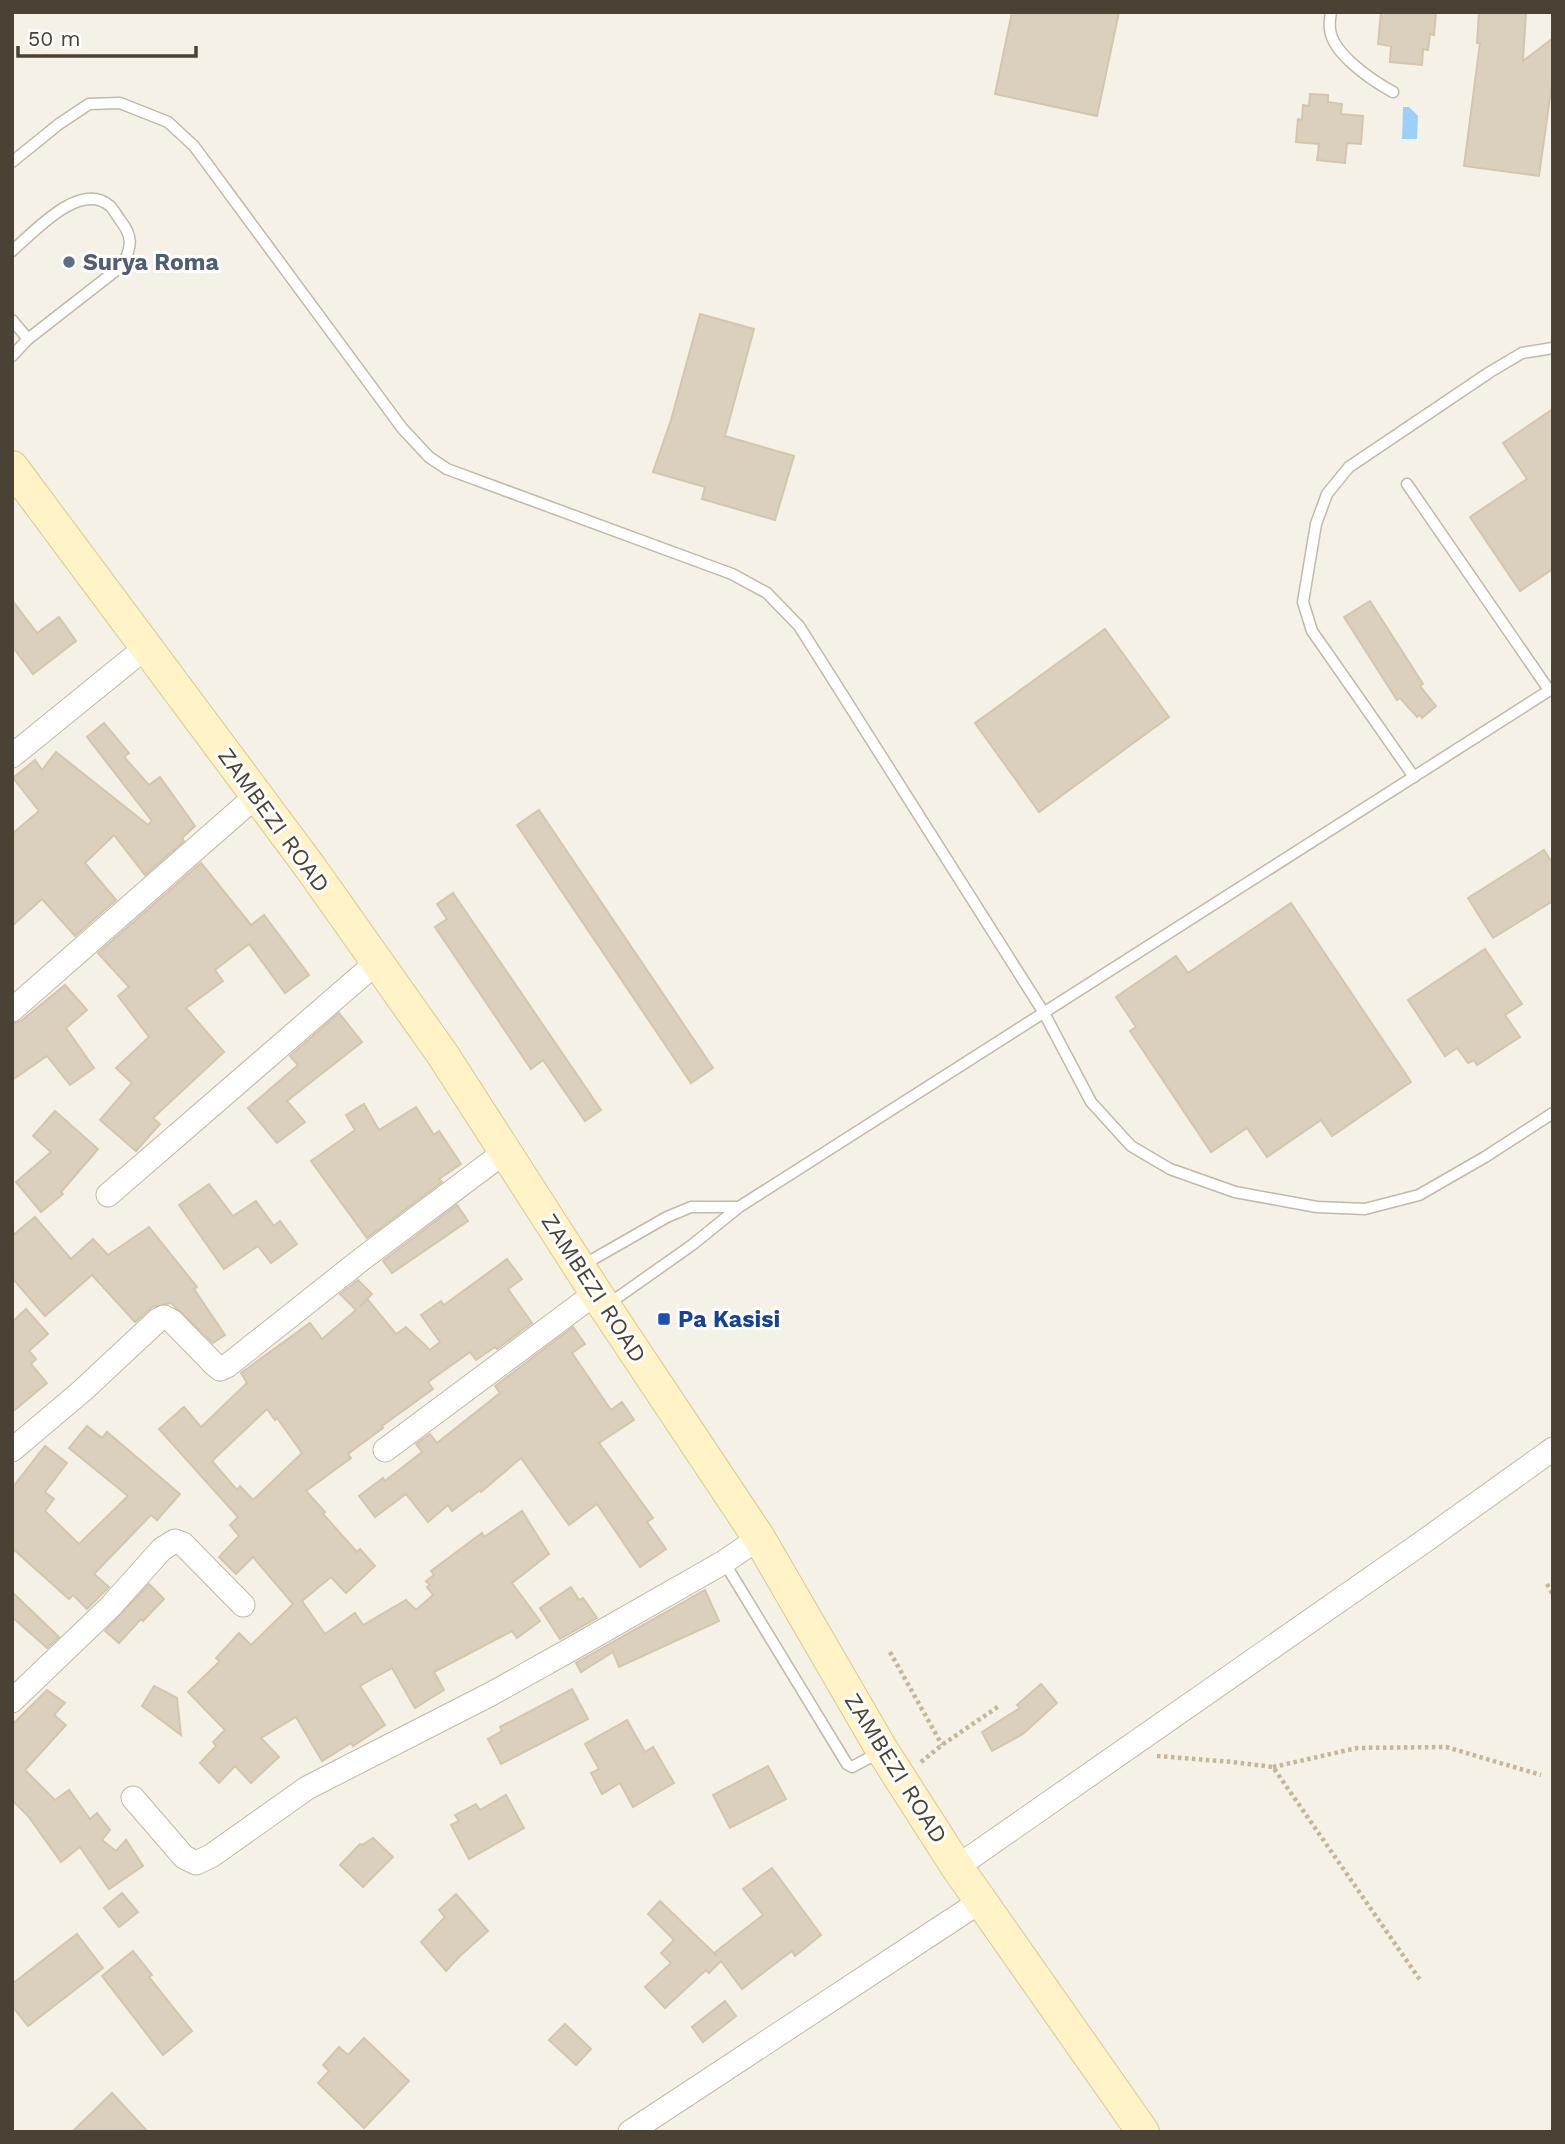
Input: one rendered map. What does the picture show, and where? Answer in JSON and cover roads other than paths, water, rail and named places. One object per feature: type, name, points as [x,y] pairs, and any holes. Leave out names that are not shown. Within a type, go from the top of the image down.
[{"type":"main road","name":"ZAMBEZI ROAD","points":[[12,467],[310,867],[443,1055],[759,1538],[882,1750],[957,1867],[1143,2132]]},
{"type":"street","points":[[12,756],[145,648]]},
{"type":"street","points":[[12,1010],[256,796]]},
{"type":"street","points":[[108,1195],[376,962]]},
{"type":"street","points":[[12,1450],[164,1317],[172,1321],[220,1369],[227,1366],[362,1259],[506,1152]]},
{"type":"street","points":[[385,1450],[594,1288]]},
{"type":"street","points":[[957,1867],[1553,1449]]},
{"type":"street","points":[[133,1798],[184,1857],[196,1863],[211,1856],[307,1788],[503,1687],[724,1562],[759,1538]]},
{"type":"street","points":[[12,1701],[110,1607],[162,1549],[175,1541],[183,1544],[243,1605]]},
{"type":"street","points":[[630,2132],[981,1901]]},
{"type":"lane","points":[[1331,12],[1330,29],[1336,44],[1360,71],[1393,92]]},
{"type":"lane","points":[[12,162],[89,104],[120,103],[168,122],[194,146],[402,428],[429,457],[447,469],[732,574],[767,593],[799,626],[1044,1013],[1091,1102],[1131,1146],[1170,1169],[1235,1192],[1317,1207],[1365,1209],[1419,1195],[1553,1113]]},
{"type":"lane","points":[[12,251],[70,203],[89,199],[109,205],[130,232],[130,253],[123,265],[28,339],[12,356]]},
{"type":"lane","points":[[12,320],[28,339]]},
{"type":"lane","points":[[1414,777],[1312,631],[1303,602],[1316,524],[1327,494],[1349,467],[1522,353],[1553,348]]},
{"type":"lane","points":[[594,1288],[692,1245],[740,1207],[1551,689],[1407,485]]},
{"type":"lane","points":[[594,1288],[667,1217],[691,1208],[740,1207]]},
{"type":"lane","points":[[724,1562],[847,1764],[852,1767],[882,1750]]},
{"type":"water","points":[[1403,107],[1409,107],[1418,116],[1417,139],[1402,139]]},
{"type":"place","name":"Surya Roma","points":[[69,262]]},
{"type":"place","name":"Pa Kasisi","points":[[664,1319]]}]
